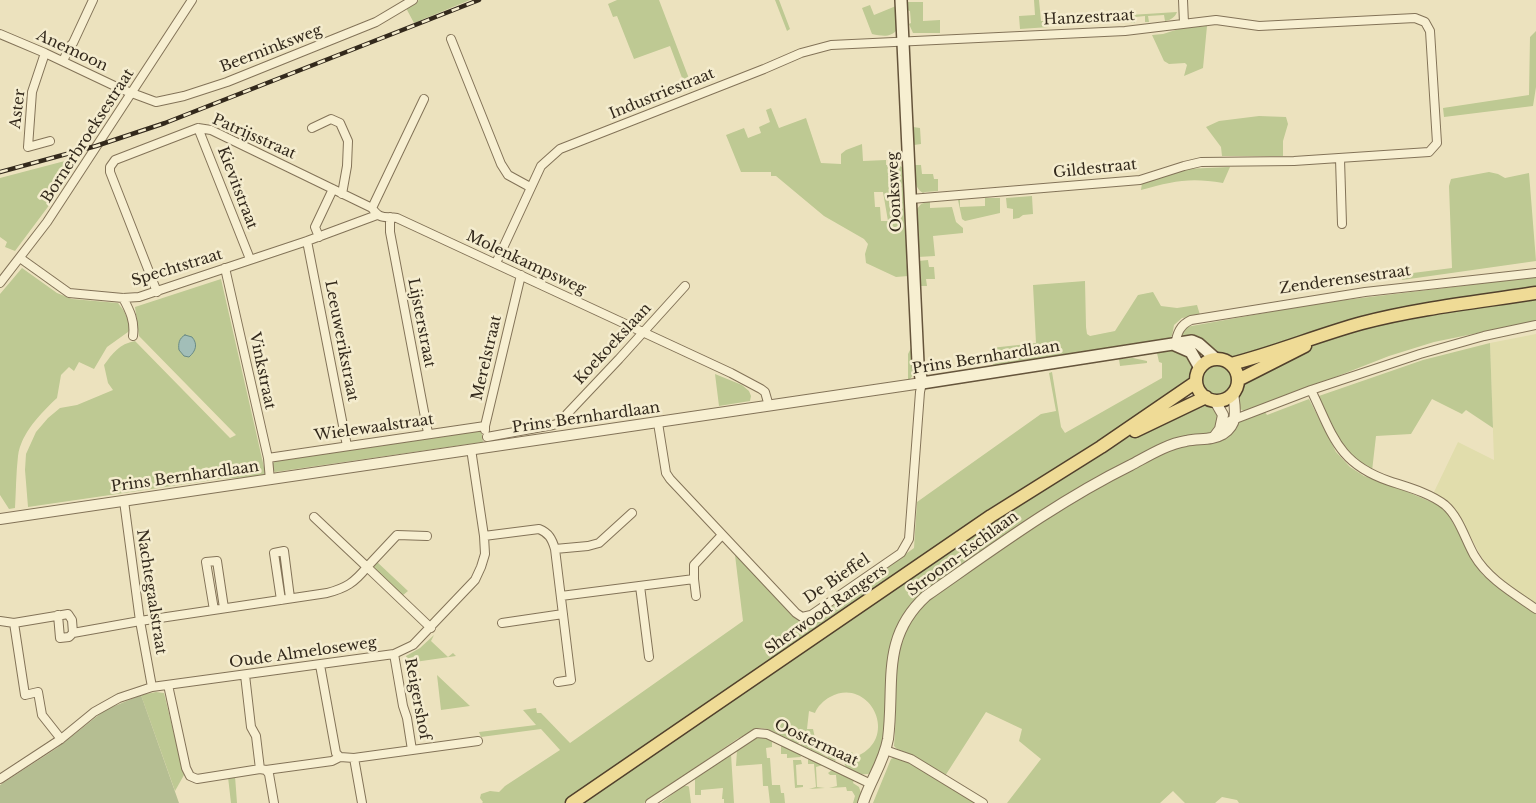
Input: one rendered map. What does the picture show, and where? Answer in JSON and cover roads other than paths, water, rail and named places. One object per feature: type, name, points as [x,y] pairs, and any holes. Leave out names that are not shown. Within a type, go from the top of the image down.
[{"type":"main road","name":"Oonksweg","points":[[901,0],[918,353],[922,382]]},
{"type":"main road","points":[[1231,364],[1300,341],[1408,312],[1536,293]]},
{"type":"main road","points":[[1238,380],[1323,336]]},
{"type":"main road","name":"Prins Bernhardlaan","points":[[922,382],[1192,341],[1199,344],[1216,359]]},
{"type":"main road","points":[[1175,344],[1190,352],[1200,368]]},
{"type":"main road","points":[[1216,359],[1231,364],[1235,368],[1238,380],[1233,393],[1227,398],[1211,399],[1198,388],[1196,382],[1200,368],[1204,363],[1216,359]]},
{"type":"main road","name":"Sherwood Rangers","points":[[572,803],[991,516],[1101,447],[1196,382]]},
{"type":"main road","name":"Sherwood Rangers","points":[[1101,447],[1211,399]]},
{"type":"street","points":[[62,61],[73,43],[93,0]]},
{"type":"street","name":"Bornerbroeksestraat","points":[[0,283],[48,222],[96,146],[133,94],[192,0]]},
{"type":"street","name":"Beerninksweg","points":[[133,94],[156,102],[184,96],[227,82],[376,22],[413,0]]},
{"type":"street","points":[[1183,0],[1184,23]]},
{"type":"street","name":"Hanzestraat","points":[[903,41],[1125,30],[1216,20],[1259,26],[1416,18],[1425,22],[1430,31],[1437,140]]},
{"type":"street","name":"Anemoon","points":[[0,34],[133,94]]},
{"type":"street","points":[[451,39],[501,164],[508,175],[530,187]]},
{"type":"street","name":"Industriestraat","points":[[496,263],[541,166],[560,149],[761,70],[801,52],[830,45],[903,41]]},
{"type":"street","name":"Aster","points":[[45,53],[32,92],[28,147],[50,140]]},
{"type":"street","points":[[375,212],[424,99]]},
{"type":"street","points":[[312,128],[331,119],[340,123],[348,141],[347,166],[342,194]]},
{"type":"street","name":"Patrijsstraat","points":[[157,292],[110,172],[110,167],[116,160],[198,128],[211,130],[333,189],[375,212]]},
{"type":"street","name":"Kievitstraat","points":[[198,128],[250,259]]},
{"type":"street","name":"Gildestraat","points":[[911,198],[1140,180],[1201,162],[1340,159],[1429,152],[1437,143],[1437,140]]},
{"type":"street","points":[[1340,159],[1342,224]]},
{"type":"street","points":[[319,237],[315,227],[333,189]]},
{"type":"street","name":"Spechtstraat","points":[[20,258],[69,293],[123,298],[139,297],[319,237],[375,212]]},
{"type":"street","name":"Molenkampsweg","points":[[375,212],[382,217],[397,218],[496,263],[761,388],[765,392],[769,406]]},
{"type":"street","name":"Lijsterstraat","points":[[390,217],[390,232],[428,433]]},
{"type":"street","name":"Leeuwerikstraat","points":[[307,241],[347,446]]},
{"type":"street","name":"Vinkstraat","points":[[226,268],[268,458],[270,480]]},
{"type":"street","name":"Zenderensestraat","points":[[1175,344],[1177,333],[1183,324],[1190,320],[1365,292],[1536,273]]},
{"type":"street","name":"Merelstraat","points":[[488,442],[484,426],[521,275]]},
{"type":"street","name":"Koekoekslaan","points":[[563,422],[567,414],[685,286]]},
{"type":"street","points":[[123,298],[131,313],[134,328],[133,336]]},
{"type":"street","points":[[1222,424],[1311,390],[1438,348],[1484,336],[1536,326]]},
{"type":"street","name":"Prins Bernhardlaan","points":[[0,519],[471,449],[488,442],[568,435],[922,382]]},
{"type":"street","name":"De Bieffel","points":[[658,422],[666,473],[796,613],[802,617],[810,614],[900,552],[909,540],[922,382]]},
{"type":"street","points":[[1311,390],[1337,444],[1350,460],[1374,475],[1427,495],[1446,506],[1453,515],[1474,556],[1485,571],[1536,609]]},
{"type":"street","points":[[1213,438],[1224,434],[1234,420],[1236,408],[1233,393]]},
{"type":"street","points":[[1211,399],[1223,415],[1222,424],[1213,438]]},
{"type":"street","points":[[488,442],[563,422],[568,435]]},
{"type":"street","name":"Wielewaalstraat","points":[[268,458],[484,426]]},
{"type":"street","name":"Stroom-Eschlaan","points":[[863,803],[885,750],[888,738],[892,655],[897,636],[903,623],[916,605],[932,591],[1047,513],[1104,478],[1186,440],[1207,440],[1213,438]]},
{"type":"street","name":"Oude Almeloseweg","points":[[0,779],[61,739],[94,712],[119,698],[152,687],[245,676],[394,654],[413,645],[475,580],[485,554],[471,449]]},
{"type":"street","name":"Nachtegaalstraat","points":[[124,501],[140,621],[152,687]]},
{"type":"street","points":[[555,549],[599,543],[632,513]]},
{"type":"street","points":[[314,517],[431,628]]},
{"type":"street","points":[[484,536],[539,529],[551,537],[555,549],[571,680],[558,682]]},
{"type":"street","points":[[696,596],[694,565],[722,534]]},
{"type":"street","points":[[58,615],[60,638],[68,637],[73,633],[140,621],[327,593],[343,589],[352,583],[397,535],[427,536]]},
{"type":"street","points":[[280,600],[274,553],[278,552],[284,552],[290,598]]},
{"type":"street","points":[[214,610],[206,562],[217,560],[224,608]]},
{"type":"street","points":[[560,596],[694,579]]},
{"type":"street","points":[[640,586],[648,657]]},
{"type":"street","points":[[0,621],[14,623],[68,614],[71,616],[73,633]]},
{"type":"street","points":[[502,623],[563,614]]},
{"type":"street","points":[[14,623],[25,695],[38,692],[42,715],[61,739]]},
{"type":"street","name":"Reigershof","points":[[394,654],[412,750]]},
{"type":"street","points":[[320,664],[336,753],[340,757]]},
{"type":"street","points":[[245,676],[251,727],[256,736],[263,769],[268,774],[274,803]]},
{"type":"street","name":"Reigershof","points":[[168,685],[186,768],[190,776],[197,779],[332,761],[340,757],[354,758],[478,741]]},
{"type":"street","name":"Oostermaat","points":[[650,803],[756,732],[767,734],[871,784]]},
{"type":"street","points":[[885,750],[911,759],[983,803]]},
{"type":"street","points":[[354,758],[362,803]]},
{"type":"water","points":[[185,335],[192,337],[196,345],[195,350],[189,357],[184,356],[179,350],[179,341]]},
{"type":"railway","points":[[0,172],[96,146],[165,123],[479,0]]}]
